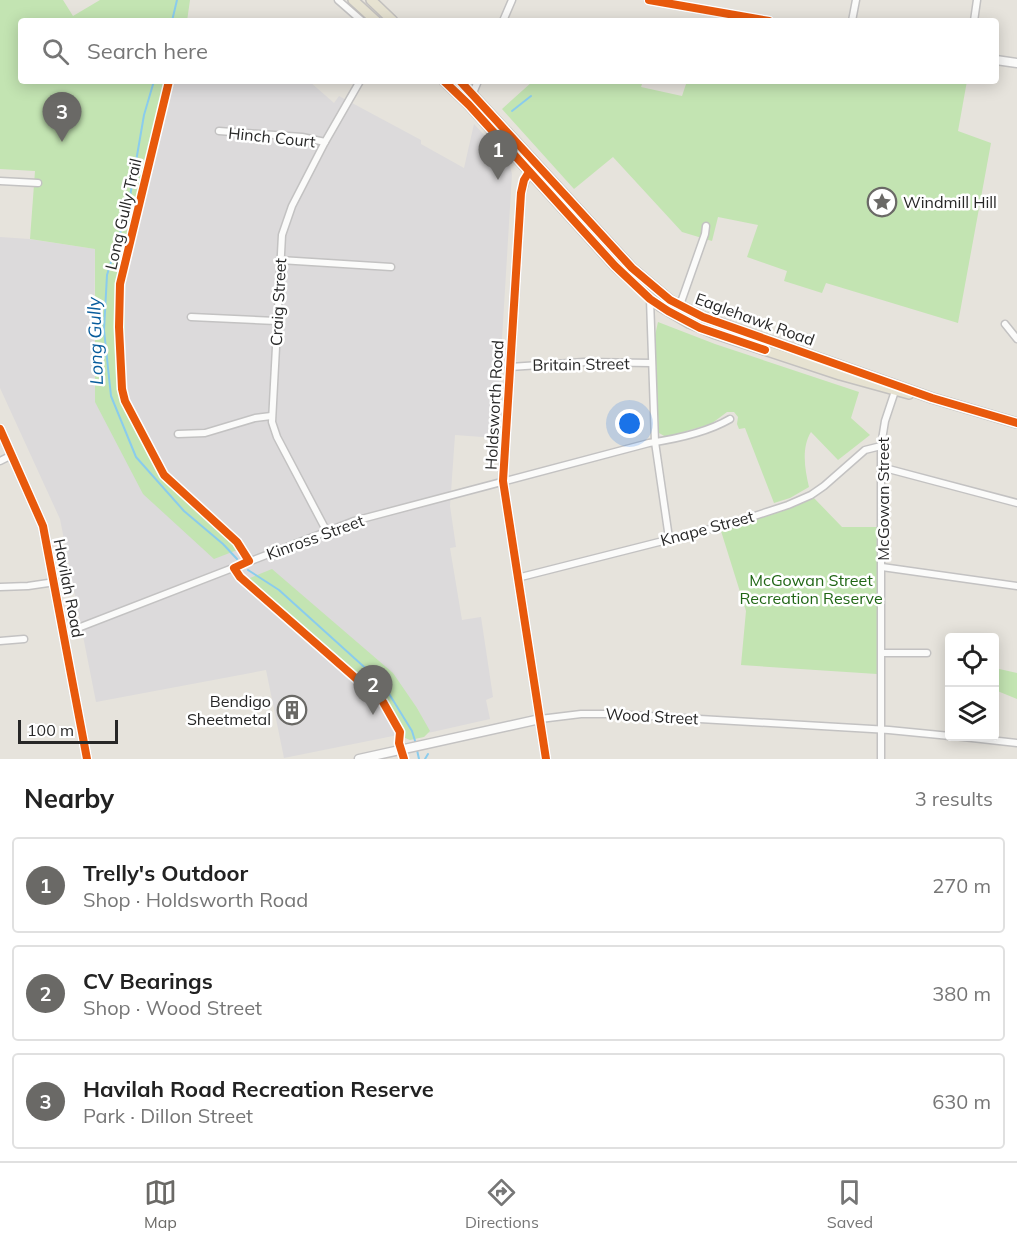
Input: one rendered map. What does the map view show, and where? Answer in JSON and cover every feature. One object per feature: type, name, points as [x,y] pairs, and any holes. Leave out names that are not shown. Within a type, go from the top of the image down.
[{"type":"main road","points":[[353,0],[373,18]]},
{"type":"main road","points":[[370,0],[385,18]]},
{"type":"main road","points":[[370,0],[390,18]]},
{"type":"main road","name":"Eaglehawk Road","points":[[447,84],[469,105],[619,271],[650,299],[668,311],[700,328],[822,369],[1017,423]]},
{"type":"main road","name":"Eaglehawk Road","points":[[463,84],[640,275],[655,288],[680,305],[723,324],[896,388]]},
{"type":"street","points":[[338,0],[359,18]]},
{"type":"street","points":[[505,18],[512,0]]},
{"type":"street","points":[[649,0],[753,18]]},
{"type":"street","points":[[853,18],[856,0]]},
{"type":"street","points":[[974,18],[976,0]]},
{"type":"street","points":[[999,60],[1017,63]]},
{"type":"street","name":"Craig Street","points":[[326,530],[277,437],[271,416],[280,260],[286,219],[325,142],[358,84]]},
{"type":"street","points":[[473,93],[477,84]]},
{"type":"street","name":"Hinch Court","points":[[219,131],[302,137],[325,142]]},
{"type":"street","points":[[529,172],[538,164]]},
{"type":"street","name":"Holdsworth Road","points":[[529,172],[524,180],[521,193],[503,481],[546,759]]},
{"type":"street","points":[[0,182],[38,183]]},
{"type":"street","points":[[680,305],[706,226]]},
{"type":"street","points":[[280,260],[391,267]]},
{"type":"street","points":[[650,299],[654,442],[669,538]]},
{"type":"street","points":[[191,317],[276,321]]},
{"type":"street","points":[[1005,324],[1017,339]]},
{"type":"street","name":"Britain Street","points":[[510,366],[584,362],[651,363]]},
{"type":"street","name":"McGowan Street","points":[[881,759],[881,446],[885,421],[896,388]]},
{"type":"street","points":[[178,434],[205,434],[255,418],[271,416]]},
{"type":"street","name":"Kinross Street","points":[[64,633],[354,521],[713,428],[730,419]]},
{"type":"street","name":"Havilah Road","points":[[0,429],[44,526],[87,759]]},
{"type":"street","name":"Knape Street","points":[[517,578],[730,524],[802,499],[833,480],[865,450],[881,446]]},
{"type":"street","points":[[0,461],[12,455]]},
{"type":"street","points":[[881,467],[1017,503]]},
{"type":"street","points":[[882,567],[1017,586]]},
{"type":"street","points":[[0,587],[55,582]]},
{"type":"street","points":[[0,641],[24,639]]},
{"type":"street","points":[[882,653],[927,653]]},
{"type":"street","name":"Wood Street","points":[[359,759],[540,719],[581,714],[882,729],[945,735]]},
{"type":"street","points":[[999,741],[1017,743]]},
{"type":"shaded area","points":[[170,84],[312,84],[334,103],[339,96],[421,140],[421,144],[464,168],[474,124],[509,162],[512,174],[496,438],[455,435],[450,506],[456,547],[450,548],[462,620],[481,617],[493,697],[486,700],[490,719],[428,733],[417,708],[240,582],[380,702],[398,735],[284,758],[266,670],[96,702],[60,519],[0,388],[0,237],[95,249],[94,339],[143,494],[244,547],[165,473],[125,396],[125,266]]},
{"type":"green space","points":[[0,0],[63,0],[73,16],[100,0],[190,0],[187,18],[18,18],[18,84],[170,84],[125,266],[125,396],[165,473],[245,547],[214,559],[143,494],[95,402],[95,249],[30,239],[35,171],[0,169]]},
{"type":"green space","points":[[530,84],[642,84],[641,87],[682,96],[686,84],[966,84],[958,131],[991,143],[958,323],[826,283],[822,293],[784,281],[787,271],[747,257],[758,225],[718,217],[712,241],[682,232],[613,157],[574,189],[502,109]]},
{"type":"green space","points":[[658,322],[715,344],[859,392],[851,418],[870,435],[838,460],[811,432],[805,452],[809,487],[790,498],[774,503],[745,428],[739,429],[738,417],[734,412],[727,412],[711,424],[666,437],[659,433],[654,340]]},
{"type":"green space","name":"McGowan Street Recreation Reserve","points":[[813,497],[842,527],[877,527],[880,636],[877,674],[741,665],[746,611],[721,531],[798,505]]},
{"type":"green space","points":[[272,569],[393,673],[430,731],[424,737],[410,740],[398,735],[380,702],[240,582]]},
{"type":"green space","points":[[999,669],[1017,673],[1017,699],[999,692]]},
{"type":"waterway","name":"Long Gully","points":[[173,18],[177,0]]},
{"type":"waterway","name":"Long Gully","points":[[153,84],[144,115],[128,208],[107,275],[104,330],[111,396],[136,457],[184,511],[237,559]]},
{"type":"waterway","points":[[512,111],[531,96]]},
{"type":"waterway","name":"Long Gully","points":[[248,570],[279,590],[383,684],[412,731],[416,744]]},
{"type":"waterway","name":"Long Gully","points":[[417,750],[419,759]]},
{"type":"waterway","points":[[425,759],[428,754]]},
{"type":"cycle path","points":[[649,0],[752,18]]},
{"type":"cycle path","name":"Long Gully Trail","points":[[168,84],[120,284],[119,327],[122,389],[125,401],[164,475],[237,542],[249,561],[234,568],[240,577],[383,702],[400,732],[399,743],[404,759]]},
{"type":"cycle path","points":[[447,84],[469,105],[615,266],[650,299],[700,328],[765,350]]},
{"type":"cycle path","points":[[463,84],[632,268],[670,300],[703,317],[932,398],[1017,423]]},
{"type":"cycle path","points":[[529,172],[524,180],[521,193],[503,481],[546,759]]},
{"type":"cycle path","points":[[0,429],[43,526],[87,759]]},
{"type":"place","name":"Havilah Road Recreation Reserve","points":[[62,142]]},
{"type":"place","name":"Trelly's Outdoor","points":[[498,180]]},
{"type":"place","name":"Windmill Hill","points":[[882,202]]},
{"type":"place","name":"Bendigo Sheetmetal","points":[[292,710]]},
{"type":"place","name":"CV Bearings","points":[[373,715]]}]
